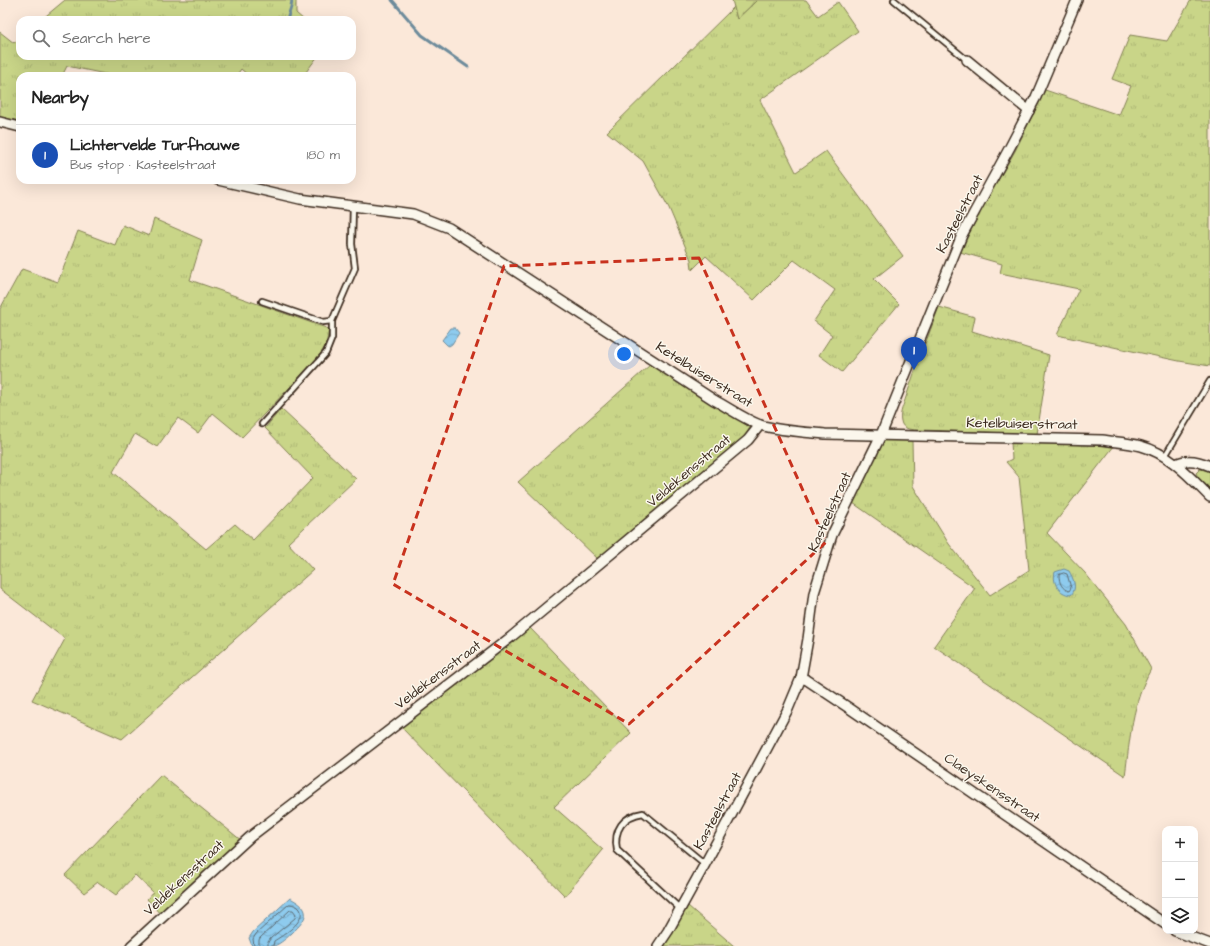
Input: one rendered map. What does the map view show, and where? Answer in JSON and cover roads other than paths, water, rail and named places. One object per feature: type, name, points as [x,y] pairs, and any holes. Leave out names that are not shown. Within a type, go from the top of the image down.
[{"type":"street","name":"Kasteelstraat","points":[[658,946],[705,864],[788,709],[801,678],[814,593],[824,556],[832,534],[881,435],[962,235],[1029,111],[1077,0]]},
{"type":"street","points":[[967,60],[1029,111]]},
{"type":"street","points":[[0,122],[16,126]]},
{"type":"street","name":"Ketelbuiserstraat","points":[[236,184],[300,198],[413,214],[449,228],[714,400],[738,414],[760,424],[794,432],[1102,440],[1141,446],[1165,456],[1176,464],[1210,497]]},
{"type":"street","name":"Veldekensstraat","points":[[131,946],[250,837],[511,637],[748,440],[760,424]]},
{"type":"street","points":[[1176,464],[1181,461],[1190,460],[1202,462],[1210,466]]},
{"type":"street","name":"Claeyskensstraat","points":[[801,678],[807,680],[849,708],[1162,922]]},
{"type":"street","points":[[1183,934],[1210,944]]},
{"type":"lane","points":[[894,0],[967,60]]},
{"type":"lane","points":[[262,424],[326,353],[332,338],[332,321],[355,268],[352,244],[353,206]]},
{"type":"lane","points":[[262,301],[323,322],[332,321]]},
{"type":"lane","points":[[1165,456],[1210,381]]},
{"type":"lane","points":[[680,908],[617,850],[615,841],[616,834],[620,826],[628,818],[636,814],[643,813],[705,864]]},
{"type":"water","points":[[451,328],[455,328],[459,333],[449,346],[442,340]]},
{"type":"water","points":[[1064,569],[1069,571],[1074,583],[1074,589],[1071,595],[1063,593],[1056,584],[1054,576],[1055,572]]},
{"type":"water","points":[[290,898],[302,906],[305,910],[302,923],[281,942],[274,946],[252,946],[249,938],[253,932]]},
{"type":"waterway","points":[[288,16],[292,0]]},
{"type":"waterway","points":[[392,0],[422,35],[468,67]]},
{"type":"place","name":"Lichtervelde Turfhouwe","points":[[914,370]]}]
